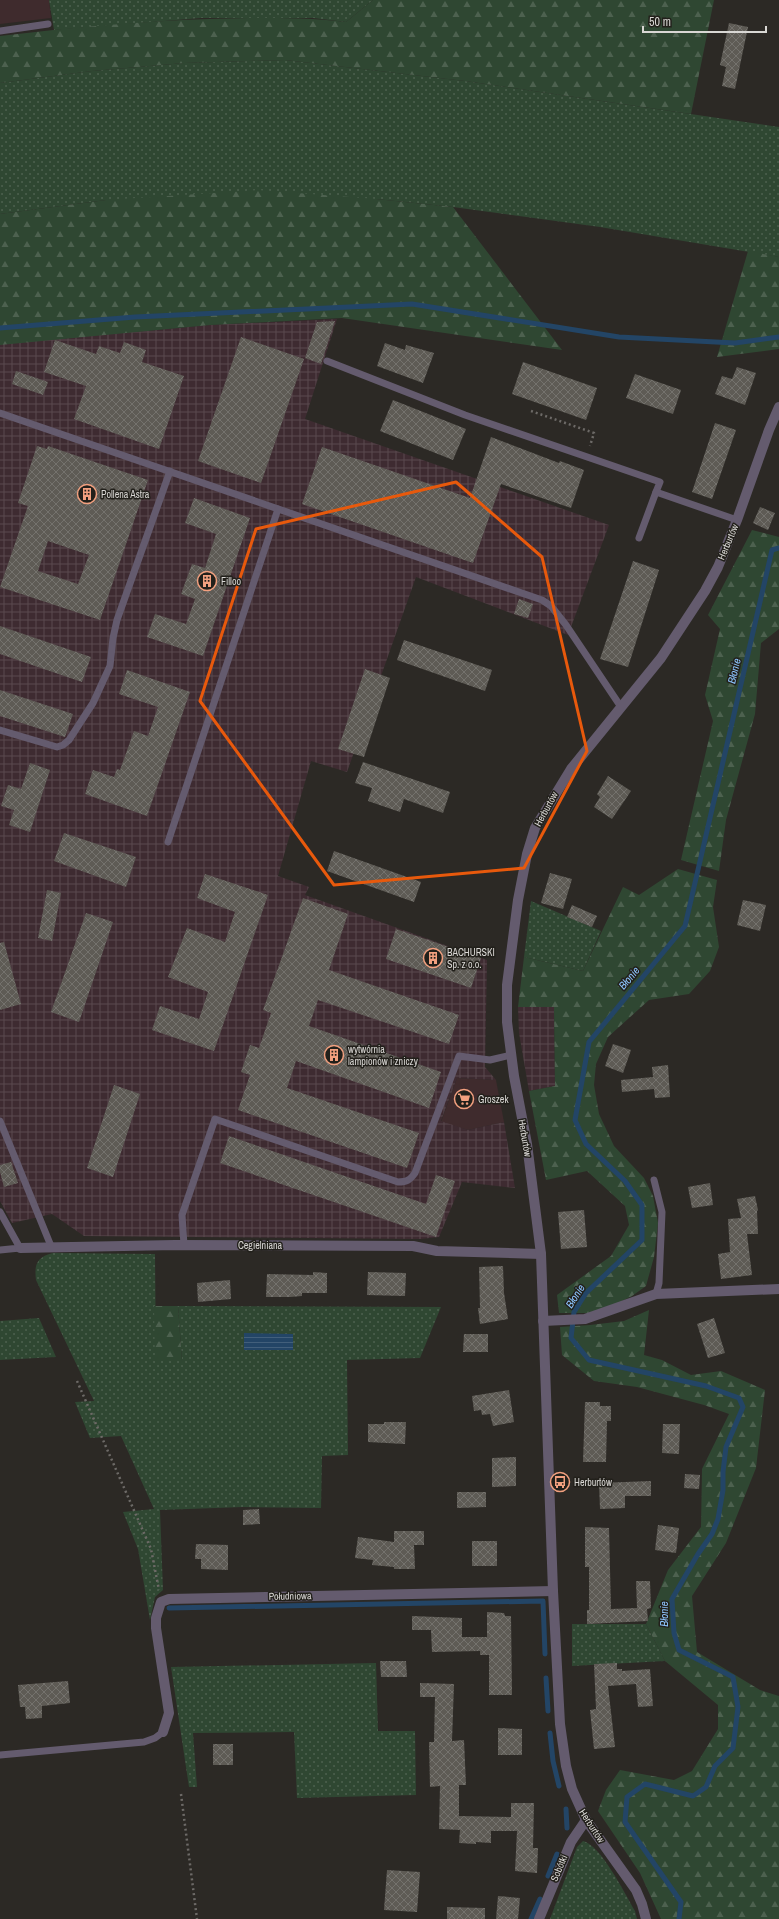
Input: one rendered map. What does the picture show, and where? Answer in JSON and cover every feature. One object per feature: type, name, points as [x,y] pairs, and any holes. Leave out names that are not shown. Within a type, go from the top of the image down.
[{"type":"street","name":"Herburtów","points":[[646,1919],[636,1890],[586,1820],[572,1789],[566,1766],[560,1724],[553,1591],[541,1254],[527,1144],[511,1055],[507,1022],[507,985],[512,942],[526,858],[535,828],[570,769],[661,658],[694,608],[718,567],[779,407]]},
{"type":"street","name":"Cegielniana","points":[[20,1248],[51,1246],[184,1245],[413,1246],[437,1251],[541,1254]]},
{"type":"street","points":[[543,1321],[585,1319],[656,1294],[779,1290]]},
{"type":"street","name":"Południowa","points":[[161,1602],[169,1599],[193,1598],[553,1591]]},
{"type":"street","points":[[161,1602],[156,1618],[156,1628],[169,1713],[163,1732]]},
{"type":"street","name":"Sobótki","points":[[538,1919],[571,1842],[586,1820]]},
{"type":"lane","points":[[0,31],[48,24]]},
{"type":"lane","points":[[327,361],[465,414],[660,482],[639,538]]},
{"type":"lane","points":[[0,413],[542,600],[551,606],[566,625],[621,707]]},
{"type":"lane","points":[[0,730],[57,747],[63,746],[76,731],[93,703],[110,666],[113,638],[117,620],[170,471]]},
{"type":"lane","points":[[656,492],[737,520]]},
{"type":"lane","points":[[168,842],[278,509]]},
{"type":"lane","points":[[184,1245],[182,1215],[215,1118],[398,1182],[405,1182],[411,1179],[415,1173],[459,1056],[490,1060],[511,1055]]},
{"type":"lane","points":[[0,1121],[51,1246]]},
{"type":"lane","points":[[654,1180],[662,1212],[659,1283],[656,1294]]},
{"type":"lane","points":[[0,1212],[20,1248],[0,1250]]},
{"type":"lane","points":[[0,1755],[144,1742],[155,1738],[163,1732]]},
{"type":"path","points":[[531,411],[594,433],[586,457]]},
{"type":"path","points":[[77,1381],[151,1549],[161,1602]]},
{"type":"path","points":[[181,1794],[197,1919]]},
{"type":"highlighted area","points":[[456,482],[542,557],[587,751],[524,868],[334,885],[200,701],[256,529]]},
{"type":"shaded area","points":[[0,0],[49,0],[51,18],[0,24]]},
{"type":"shaded area","name":"Pollena Astra","points":[[337,319],[305,419],[609,525],[568,635],[416,577],[347,772],[311,761],[278,876],[309,887],[305,895],[487,960],[485,1067],[496,1080],[457,1078],[441,1121],[468,1130],[504,1122],[515,1188],[462,1182],[439,1237],[421,1239],[84,1236],[52,1214],[12,1223],[0,1201],[0,344],[210,325]]},
{"type":"shaded area","points":[[518,1007],[554,1007],[555,1086],[529,1091],[519,1033]]},
{"type":"shaded area","points":[[457,1078],[496,1080],[504,1122],[468,1130],[441,1122]]},
{"type":"green space","points":[[49,0],[373,0],[346,22],[313,18],[201,18],[54,30]]},
{"type":"green space","points":[[373,0],[714,0],[691,114],[465,81],[285,60],[184,63],[92,71],[0,83],[0,36],[156,21],[286,18],[346,22]]},
{"type":"green space","points":[[285,60],[465,81],[779,127],[779,257],[600,227],[453,207],[376,199],[106,200],[0,214],[0,83],[92,71],[184,63]]},
{"type":"green space","points":[[258,190],[376,199],[453,207],[562,350],[342,318],[210,325],[0,345],[0,214],[106,200]]},
{"type":"green space","points":[[748,251],[779,257],[779,349],[717,357]]},
{"type":"green space","points":[[752,530],[779,537],[779,629],[761,643],[755,714],[726,820],[719,871],[681,860],[713,721],[705,695],[720,629],[708,615]]},
{"type":"green space","points":[[678,869],[717,880],[713,907],[719,947],[710,971],[689,994],[649,1000],[608,1037],[596,1064],[594,1085],[599,1114],[614,1146],[644,1178],[653,1196],[658,1223],[654,1257],[646,1286],[632,1296],[612,1306],[588,1313],[559,1313],[557,1295],[611,1256],[629,1225],[625,1206],[587,1171],[546,1180],[529,1091],[555,1086],[554,1007],[518,1007],[524,957],[583,971],[623,887],[639,895]]},
{"type":"green space","points":[[531,901],[601,931],[583,971],[524,957]]},
{"type":"green space","points":[[53,1253],[155,1254],[156,1361],[182,1361],[178,1306],[441,1307],[420,1358],[347,1360],[348,1455],[322,1456],[321,1508],[243,1507],[160,1510],[163,1590],[155,1597],[150,1620],[138,1549],[123,1512],[154,1509],[121,1436],[90,1438],[75,1402],[94,1401],[36,1280],[36,1265],[40,1259]]},
{"type":"green space","points":[[154,1306],[178,1306],[182,1361],[155,1361]]},
{"type":"green space","points":[[649,1310],[644,1355],[662,1360],[691,1375],[721,1371],[765,1390],[756,1468],[726,1543],[692,1596],[697,1652],[760,1690],[779,1696],[779,1919],[661,1919],[640,1873],[598,1811],[606,1790],[620,1770],[674,1780],[692,1771],[718,1729],[718,1705],[665,1661],[646,1624],[668,1570],[701,1527],[702,1469],[729,1414],[704,1405],[637,1387],[594,1381],[562,1355],[560,1327],[624,1321]]},
{"type":"green space","points":[[39,1318],[56,1357],[0,1360],[0,1321]]},
{"type":"green space","points":[[572,1624],[646,1624],[665,1661],[572,1666]]},
{"type":"green space","points":[[376,1663],[378,1731],[415,1731],[416,1795],[297,1798],[294,1732],[193,1733],[197,1787],[189,1787],[171,1667]]},
{"type":"green space","points":[[583,1841],[590,1844],[605,1860],[635,1911],[637,1919],[550,1919],[577,1847]]},
{"type":"water","points":[[244,1333],[293,1334],[293,1350],[244,1350]]},
{"type":"building","points":[[729,23],[748,27],[735,89],[722,86],[726,67],[720,65]]},
{"type":"building","points":[[335,321],[321,364],[305,358],[317,322]]},
{"type":"building","points":[[241,337],[304,359],[261,483],[198,461]]},
{"type":"building","points":[[55,340],[96,354],[99,346],[120,353],[124,342],[146,350],[142,362],[184,376],[159,449],[74,419],[86,386],[44,372]]},
{"type":"building","points":[[385,343],[405,350],[406,345],[434,353],[423,383],[377,366]]},
{"type":"building","points":[[523,362],[597,388],[586,420],[512,394]]},
{"type":"building","points":[[737,367],[756,373],[745,405],[715,394],[722,376],[732,379]]},
{"type":"building","points":[[16,371],[48,382],[43,395],[12,384]]},
{"type":"building","points":[[635,374],[681,390],[673,414],[626,398]]},
{"type":"building","points":[[393,400],[466,429],[453,460],[380,431]]},
{"type":"building","points":[[715,423],[736,430],[712,499],[692,492]]},
{"type":"building","points":[[491,437],[559,463],[560,461],[584,470],[571,508],[501,484],[473,563],[302,504],[322,447],[470,498]]},
{"type":"building","points":[[37,446],[47,449],[48,446],[148,480],[100,620],[0,587],[28,506],[18,503]],"holes":[[[48,541],[89,555],[78,584],[38,571]]]},
{"type":"building","name":"Filloo","points":[[194,498],[250,518],[203,656],[147,637],[155,614],[186,624],[195,599],[181,594],[192,564],[205,568],[216,534],[185,523]]},
{"type":"building","points":[[760,507],[775,513],[768,530],[753,523]]},
{"type":"building","points":[[633,561],[659,570],[628,667],[600,659]]},
{"type":"building","points":[[519,599],[533,604],[528,618],[514,614]]},
{"type":"building","points":[[0,626],[91,657],[82,682],[0,654]]},
{"type":"building","points":[[404,640],[492,670],[485,691],[397,660]]},
{"type":"building","points":[[365,669],[390,678],[364,757],[338,749]]},
{"type":"building","points":[[127,670],[190,692],[147,816],[85,794],[93,770],[114,777],[117,769],[120,770],[134,731],[148,736],[158,707],[119,694]]},
{"type":"building","points":[[0,690],[73,714],[65,737],[0,716]]},
{"type":"building","points":[[363,762],[450,792],[443,813],[404,799],[400,812],[368,801],[372,788],[355,783]]},
{"type":"building","points":[[30,763],[50,770],[30,832],[9,825],[14,810],[1,806],[8,785],[21,789]]},
{"type":"building","points":[[608,776],[631,791],[612,819],[594,807],[600,797],[597,794]]},
{"type":"building","points":[[64,833],[136,857],[126,887],[54,861]]},
{"type":"building","points":[[334,851],[421,882],[414,902],[327,871]]},
{"type":"building","points":[[550,873],[572,879],[563,909],[541,903]]},
{"type":"building","points":[[205,874],[268,895],[214,1051],[152,1030],[160,1006],[199,1019],[208,992],[168,977],[187,928],[225,942],[235,912],[197,898]]},
{"type":"building","points":[[47,890],[61,893],[52,941],[38,938]]},
{"type":"building","points":[[303,898],[348,914],[329,970],[459,1015],[449,1044],[318,1000],[309,1026],[441,1072],[429,1108],[296,1061],[287,1088],[419,1133],[407,1168],[238,1110],[250,1075],[241,1072],[250,1045],[259,1048],[271,1013],[263,1010]]},
{"type":"building","points":[[743,900],[766,905],[760,931],[737,925]]},
{"type":"building","points":[[572,905],[597,916],[592,927],[567,917]]},
{"type":"building","points":[[86,913],[113,922],[79,1022],[51,1012]]},
{"type":"building","name":"BACHURSKI Sp. z o.o.","points":[[396,929],[481,958],[471,988],[386,959]]},
{"type":"building","points":[[4,942],[21,1004],[0,1010],[0,943]]},
{"type":"building","points":[[613,1044],[631,1050],[623,1073],[605,1066]]},
{"type":"building","points":[[668,1065],[670,1097],[655,1098],[654,1089],[622,1092],[621,1080],[653,1077],[652,1067]]},
{"type":"building","points":[[114,1085],[140,1094],[113,1177],[87,1168]]},
{"type":"building","points":[[229,1136],[426,1204],[436,1175],[455,1181],[436,1237],[220,1163]]},
{"type":"building","points":[[11,1162],[18,1183],[4,1187],[0,1172],[0,1165]]},
{"type":"building","points":[[710,1183],[713,1205],[692,1208],[688,1187]]},
{"type":"building","points":[[755,1196],[758,1210],[758,1234],[747,1234],[752,1275],[721,1279],[718,1254],[730,1252],[728,1219],[741,1218],[737,1199]]},
{"type":"building","points":[[584,1210],[587,1247],[561,1249],[558,1212]]},
{"type":"building","points":[[503,1266],[504,1293],[508,1319],[480,1324],[478,1308],[480,1308],[479,1267]]},
{"type":"building","points":[[313,1272],[327,1273],[327,1293],[302,1293],[302,1296],[266,1297],[267,1274],[313,1275]]},
{"type":"building","points":[[368,1272],[406,1273],[405,1296],[367,1295]]},
{"type":"building","points":[[230,1280],[231,1299],[198,1302],[197,1283]]},
{"type":"building","points":[[714,1318],[725,1353],[708,1358],[697,1324]]},
{"type":"building","points":[[464,1334],[488,1334],[488,1352],[463,1352]]},
{"type":"building","points":[[509,1390],[514,1422],[493,1426],[490,1414],[482,1415],[481,1410],[474,1411],[472,1396]]},
{"type":"building","points":[[585,1402],[600,1402],[600,1406],[611,1406],[611,1421],[607,1421],[606,1462],[583,1462]]},
{"type":"building","points":[[384,1422],[406,1422],[405,1444],[368,1442],[368,1424],[384,1424]]},
{"type":"building","points":[[663,1424],[680,1424],[679,1454],[662,1453]]},
{"type":"building","points":[[516,1457],[516,1486],[492,1487],[492,1458]]},
{"type":"building","points":[[685,1474],[700,1475],[699,1489],[684,1488]]},
{"type":"building","points":[[651,1481],[651,1496],[625,1496],[625,1508],[600,1509],[599,1483]]},
{"type":"building","points":[[457,1492],[486,1492],[486,1507],[457,1508]]},
{"type":"building","points":[[259,1509],[260,1524],[243,1525],[243,1510]]},
{"type":"building","points":[[658,1525],[679,1528],[676,1553],[655,1550]]},
{"type":"building","points":[[585,1527],[609,1528],[611,1609],[637,1608],[636,1581],[650,1581],[651,1608],[647,1609],[648,1621],[587,1624],[587,1610],[589,1610],[589,1567],[585,1567]]},
{"type":"building","points":[[394,1531],[424,1531],[424,1545],[414,1545],[415,1569],[394,1569],[394,1567],[372,1565],[373,1560],[355,1558],[358,1537],[394,1542]]},
{"type":"building","points":[[472,1541],[497,1541],[497,1566],[472,1566]]},
{"type":"building","points":[[196,1544],[228,1545],[228,1570],[201,1569],[201,1559],[195,1559]]},
{"type":"building","points":[[487,1612],[504,1613],[505,1616],[511,1616],[512,1695],[489,1695],[489,1655],[480,1655],[480,1651],[432,1652],[431,1630],[412,1630],[412,1616],[462,1618],[462,1637],[487,1637]]},
{"type":"building","points":[[380,1661],[406,1661],[407,1677],[381,1677]]},
{"type":"building","points":[[617,1663],[617,1669],[622,1669],[622,1671],[650,1669],[653,1706],[638,1707],[636,1684],[608,1686],[615,1747],[594,1749],[590,1710],[596,1709],[594,1664]]},
{"type":"building","points":[[68,1681],[70,1703],[42,1706],[42,1718],[26,1719],[25,1707],[20,1707],[18,1685]]},
{"type":"building","points":[[420,1683],[454,1684],[452,1741],[464,1740],[466,1785],[459,1785],[459,1816],[511,1817],[511,1803],[534,1803],[533,1848],[538,1848],[537,1873],[515,1871],[517,1831],[491,1831],[491,1843],[476,1842],[476,1844],[459,1843],[460,1830],[439,1829],[440,1786],[430,1787],[429,1742],[434,1742],[435,1697],[420,1697]]},
{"type":"building","points":[[498,1728],[522,1729],[522,1755],[498,1755]]},
{"type":"building","points":[[213,1744],[233,1744],[233,1765],[213,1765]]},
{"type":"building","points":[[387,1870],[420,1872],[417,1912],[384,1910]]},
{"type":"building","points":[[498,1896],[520,1898],[518,1919],[496,1919]]},
{"type":"building","points":[[447,1907],[485,1908],[485,1919],[447,1919]]},
{"type":"waterway","points":[[0,328],[135,317],[412,304],[619,337],[735,343],[779,337]]},
{"type":"waterway","name":"Błonie","points":[[679,1919],[681,1902],[625,1822],[627,1797],[645,1784],[693,1796],[706,1787],[715,1766],[733,1748],[738,1707],[733,1677],[679,1650],[674,1633],[672,1599],[698,1554],[712,1534],[718,1519],[723,1490],[723,1472],[726,1447],[743,1407],[739,1398],[706,1386],[589,1360],[571,1338],[574,1312],[586,1293],[642,1240],[642,1205],[625,1181],[586,1144],[575,1120],[589,1042],[685,926],[772,550],[779,548]]},
{"type":"waterway","points":[[169,1608],[543,1601],[545,1654]]},
{"type":"waterway","points":[[546,1678],[548,1711]]},
{"type":"waterway","points":[[550,1733],[553,1761],[559,1786]]},
{"type":"waterway","points":[[566,1809],[567,1828]]},
{"type":"waterway","points":[[548,1876],[557,1854]]},
{"type":"waterway","points":[[531,1919],[540,1899]]},
{"type":"place","name":"Pollena Astra","points":[[87,494]]},
{"type":"place","name":"Filloo","points":[[207,581]]},
{"type":"place","name":"BACHURSKI Sp. z o.o.","points":[[433,958]]},
{"type":"place","name":"wytwórnia lampionów i zniczy","points":[[334,1055]]},
{"type":"place","name":"Groszek","points":[[464,1099]]},
{"type":"place","name":"Herburtów","points":[[560,1482]]}]
